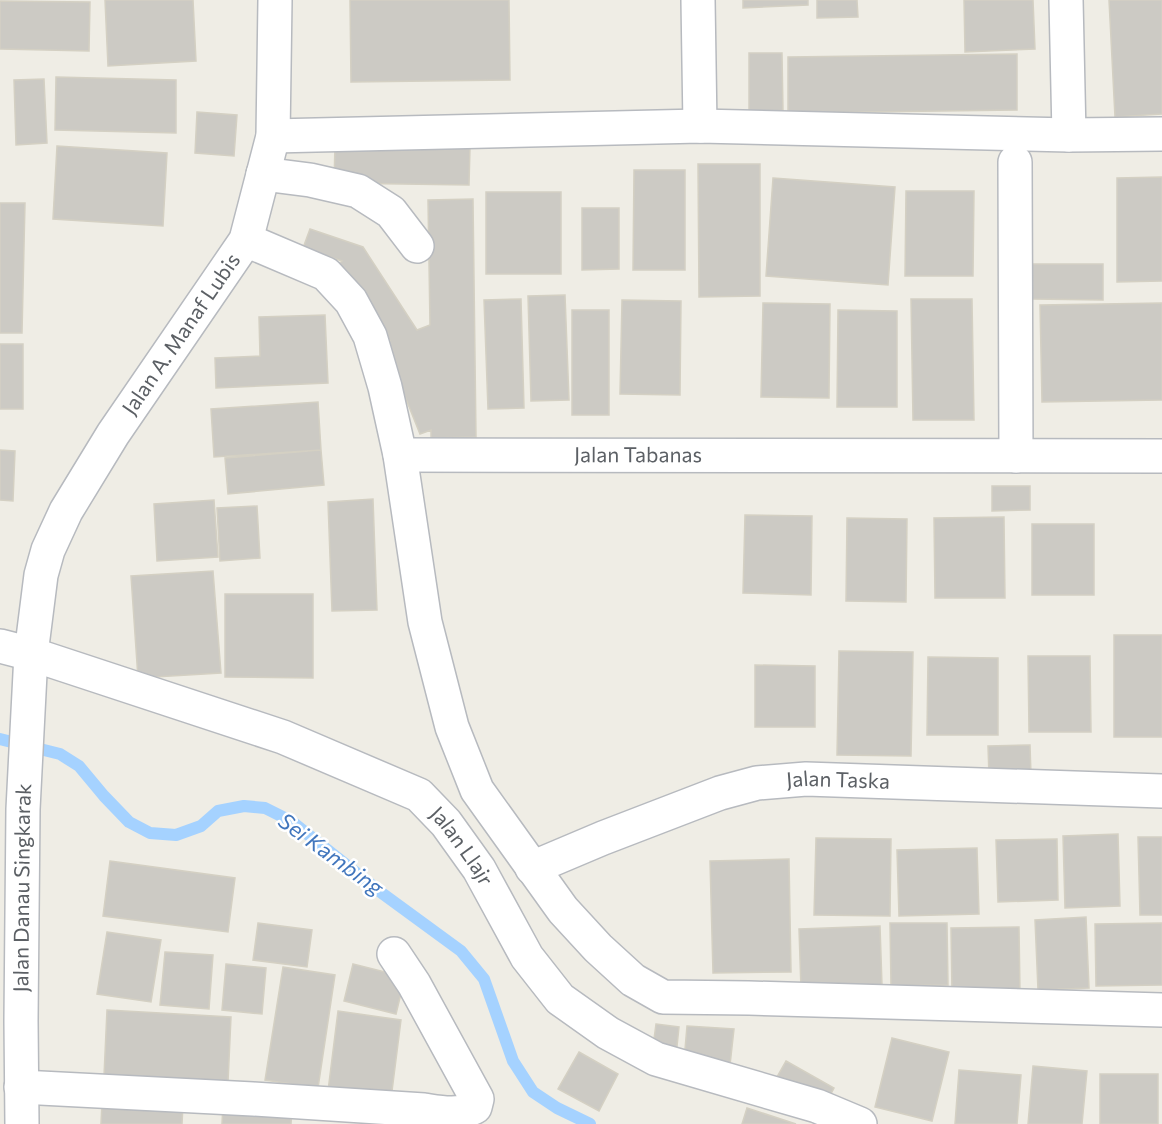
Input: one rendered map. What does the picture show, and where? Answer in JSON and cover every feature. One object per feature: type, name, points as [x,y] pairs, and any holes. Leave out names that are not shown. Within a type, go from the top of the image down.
[{"type":"street","name":"Jalan A. Manaf Lubis","points":[[15,650],[48,550],[66,511],[113,434],[246,240],[273,136],[275,0]]},
{"type":"street","points":[[698,0],[700,126]]},
{"type":"street","points":[[1066,0],[1069,135]]},
{"type":"street","points":[[273,136],[700,126],[1069,135],[1162,135]]},
{"type":"street","points":[[1015,162],[1016,456]]},
{"type":"street","points":[[263,174],[310,180],[358,191],[391,212],[417,246]]},
{"type":"street","points":[[246,240],[326,274],[351,300],[370,336],[385,387],[400,455],[425,622],[452,727],[477,790],[563,910],[598,948],[633,980],[663,998],[1162,1010]]},
{"type":"street","name":"Jalan Tabanas","points":[[400,455],[1162,456]]},
{"type":"street","name":"Jalan Danau Singkarak","points":[[15,650],[23,808],[11,838],[11,1022],[21,1087],[22,1124]]},
{"type":"street","name":"Jalan Llajr","points":[[15,650],[283,737],[419,795],[446,823],[479,869],[527,957],[560,999],[608,1033],[656,1059],[817,1107],[860,1124]]},
{"type":"street","name":"Jalan Taska","points":[[532,868],[720,793],[757,783],[806,779],[1162,792]]},
{"type":"street","points":[[21,1087],[254,1099],[449,1113],[464,1112],[475,1107],[477,1099],[414,984],[394,954]]},
{"type":"building","points":[[105,0],[193,0],[196,61],[108,66]]},
{"type":"building","points":[[350,0],[509,0],[510,80],[351,82]]},
{"type":"building","points":[[743,0],[808,0],[808,5],[743,8]]},
{"type":"building","points":[[817,0],[857,0],[858,17],[817,18]]},
{"type":"building","points":[[964,0],[1033,0],[1035,49],[965,52]]},
{"type":"building","points":[[1109,0],[1162,0],[1162,114],[1115,117]]},
{"type":"building","points":[[0,1],[90,2],[89,51],[0,49]]},
{"type":"building","points":[[749,53],[782,53],[783,112],[749,112]]},
{"type":"building","points":[[1017,54],[1017,110],[788,113],[788,57]]},
{"type":"building","points":[[56,77],[176,80],[176,133],[55,130]]},
{"type":"building","points":[[44,79],[47,143],[16,145],[14,80]]},
{"type":"building","points":[[197,112],[237,115],[234,156],[195,153]]},
{"type":"building","points":[[335,145],[470,147],[469,185],[334,183]]},
{"type":"building","points":[[57,146],[167,153],[163,226],[53,219]]},
{"type":"building","points":[[698,164],[760,164],[760,296],[699,297]]},
{"type":"building","points":[[634,170],[685,170],[685,270],[633,270]]},
{"type":"building","points":[[1162,177],[1162,281],[1117,282],[1117,178]]},
{"type":"building","points":[[773,178],[895,187],[888,285],[766,276]]},
{"type":"building","points":[[906,191],[974,191],[973,276],[905,276]]},
{"type":"building","points":[[486,192],[561,192],[561,274],[486,274]]},
{"type":"building","points":[[473,199],[476,437],[431,438],[431,430],[420,434],[384,344],[390,341],[338,264],[342,261],[303,248],[310,229],[363,247],[417,330],[430,325],[428,200]]},
{"type":"building","points":[[0,203],[25,203],[22,333],[0,333]]},
{"type":"building","points":[[582,208],[619,208],[619,269],[582,270]]},
{"type":"building","points":[[1032,264],[1103,264],[1103,300],[1032,299]]},
{"type":"building","points":[[565,295],[569,400],[531,401],[528,296]]},
{"type":"building","points":[[521,299],[524,408],[488,409],[484,300]]},
{"type":"building","points":[[911,299],[972,299],[974,420],[913,420]]},
{"type":"building","points":[[622,300],[681,301],[680,395],[620,394]]},
{"type":"building","points":[[763,303],[830,304],[829,398],[761,397]]},
{"type":"building","points":[[1162,303],[1162,400],[1042,402],[1040,305]]},
{"type":"building","points":[[572,310],[609,310],[609,415],[572,415]]},
{"type":"building","points":[[838,310],[897,311],[897,407],[837,407]]},
{"type":"building","points":[[325,315],[328,383],[216,388],[215,358],[260,356],[259,317]]},
{"type":"building","points":[[0,344],[23,344],[23,409],[0,409]]},
{"type":"building","points":[[318,402],[321,450],[214,457],[211,409]]},
{"type":"building","points":[[0,450],[15,451],[13,501],[0,500]]},
{"type":"building","points":[[321,450],[324,485],[228,494],[225,458]]},
{"type":"building","points":[[992,486],[1030,486],[1030,510],[992,511]]},
{"type":"building","points":[[373,499],[377,610],[332,611],[328,502]]},
{"type":"building","points":[[214,500],[218,557],[157,561],[154,504]]},
{"type":"building","points":[[257,506],[260,558],[220,561],[217,508]]},
{"type":"building","points":[[745,515],[812,516],[811,595],[743,593]]},
{"type":"building","points":[[1004,517],[1005,598],[935,598],[934,518]]},
{"type":"building","points":[[847,518],[907,519],[906,602],[846,601]]},
{"type":"building","points":[[1032,524],[1094,524],[1094,595],[1032,595]]},
{"type":"building","points":[[213,571],[221,673],[138,678],[131,576]]},
{"type":"building","points":[[225,594],[313,594],[313,678],[225,677]]},
{"type":"building","points":[[1114,635],[1162,635],[1162,737],[1114,737]]},
{"type":"building","points":[[839,651],[913,652],[911,756],[837,755]]},
{"type":"building","points":[[1028,656],[1090,656],[1091,732],[1029,732]]},
{"type":"building","points":[[928,657],[998,658],[998,735],[927,735]]},
{"type":"building","points":[[755,665],[815,666],[815,727],[755,727]]},
{"type":"building","points":[[1030,745],[1031,775],[989,776],[988,746]]},
{"type":"building","points":[[1118,834],[1120,906],[1065,908],[1063,836]]},
{"type":"building","points":[[1138,837],[1162,837],[1162,915],[1140,915]]},
{"type":"building","points":[[816,838],[891,839],[890,916],[814,915]]},
{"type":"building","points":[[1057,839],[1058,900],[998,902],[996,840]]},
{"type":"building","points":[[977,848],[979,914],[899,916],[897,850]]},
{"type":"building","points":[[789,859],[791,972],[713,973],[710,861]]},
{"type":"building","points":[[110,861],[235,878],[228,932],[103,916]]},
{"type":"building","points":[[1086,917],[1089,988],[1038,990],[1035,920]]},
{"type":"building","points":[[258,923],[312,930],[307,967],[253,960]]},
{"type":"building","points":[[890,923],[947,923],[948,985],[891,986]]},
{"type":"building","points":[[1162,923],[1162,985],[1096,986],[1095,924]]},
{"type":"building","points":[[880,926],[882,985],[801,989],[799,929]]},
{"type":"building","points":[[1019,927],[1020,993],[952,994],[951,928]]},
{"type":"building","points":[[107,932],[161,940],[151,1002],[97,994]]},
{"type":"building","points":[[165,952],[213,955],[209,1009],[160,1005]]},
{"type":"building","points":[[226,964],[266,968],[262,1014],[222,1010]]},
{"type":"building","points":[[353,964],[405,977],[396,1014],[344,1001]]},
{"type":"building","points":[[283,967],[335,975],[318,1088],[265,1080]]},
{"type":"building","points":[[107,1010],[231,1017],[228,1082],[104,1076]]},
{"type":"building","points":[[338,1011],[401,1020],[391,1099],[328,1091]]},
{"type":"building","points":[[656,1024],[679,1027],[676,1056],[652,1054]]},
{"type":"building","points":[[687,1026],[734,1029],[730,1065],[684,1061]]},
{"type":"building","points":[[892,1038],[949,1052],[932,1121],[875,1107]]},
{"type":"building","points":[[579,1052],[618,1074],[599,1111],[558,1089]]},
{"type":"building","points":[[786,1061],[834,1088],[825,1105],[777,1077]]},
{"type":"building","points":[[1033,1066],[1087,1071],[1082,1124],[1028,1124]]},
{"type":"building","points":[[959,1070],[1021,1075],[1017,1124],[955,1124]]},
{"type":"building","points":[[1100,1074],[1158,1074],[1158,1124],[1100,1124]]},
{"type":"building","points":[[102,1102],[183,1105],[182,1124],[101,1124]]},
{"type":"building","points":[[223,1104],[292,1109],[291,1124],[222,1124]]},
{"type":"building","points":[[747,1108],[796,1124],[742,1124]]},
{"type":"waterway","name":"Sei Kambing","points":[[0,739],[60,754],[79,766],[129,822],[150,833],[176,835],[201,826],[218,811],[244,806],[265,808],[291,821],[379,891],[461,951],[484,979],[513,1061],[533,1092],[557,1108],[590,1124]]}]
